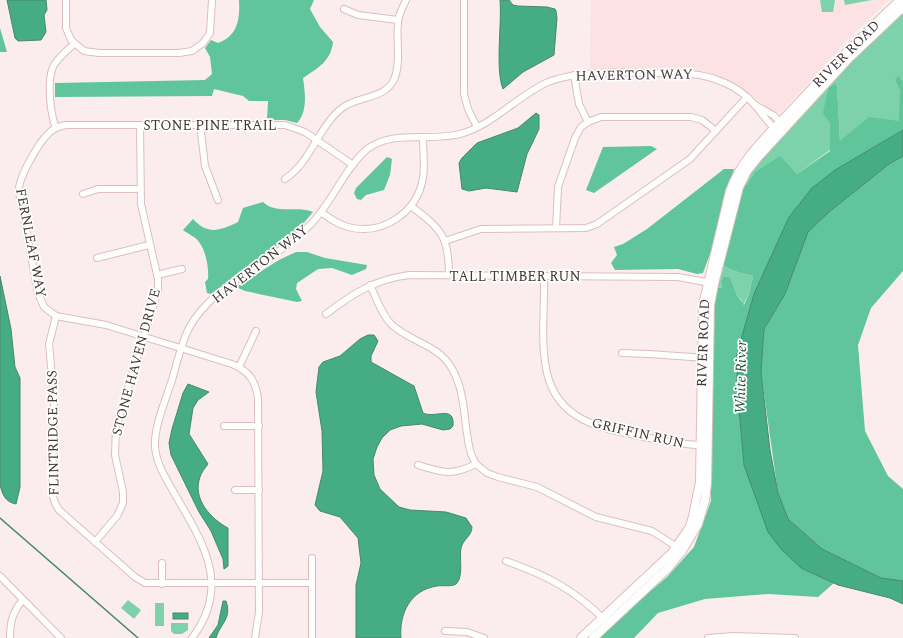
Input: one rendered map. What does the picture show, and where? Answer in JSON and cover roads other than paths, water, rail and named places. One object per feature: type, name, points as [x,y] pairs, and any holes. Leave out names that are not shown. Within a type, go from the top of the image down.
[{"type":"main road","name":"RIVER ROAD","points":[[581,638],[606,621],[668,568],[698,524],[705,500],[705,358],[711,283],[741,183],[752,164],[783,124],[846,52],[900,0]]},
{"type":"main road","name":"RIVER ROAD","points":[[783,124],[855,52],[903,7]]},
{"type":"main road","name":"RIVER ROAD","points":[[593,638],[606,621]]},
{"type":"street","points":[[66,0],[66,28],[74,44],[84,51],[94,53],[183,53],[199,47],[206,40],[210,30],[212,0]]},
{"type":"street","points":[[285,179],[298,168],[341,109],[353,102],[380,94],[390,85],[397,70],[398,20],[406,0]]},
{"type":"street","points":[[464,0],[464,94],[468,109],[478,127]]},
{"type":"street","points":[[344,8],[358,15],[398,20]]},
{"type":"street","points":[[56,128],[51,113],[52,72],[59,58],[74,44]]},
{"type":"street","name":"HAVERTON WAY","points":[[192,638],[201,625],[208,609],[211,584],[210,566],[206,551],[163,475],[155,450],[157,428],[189,328],[209,302],[300,234],[321,212],[353,165],[366,150],[381,141],[392,138],[452,136],[478,127],[538,88],[554,80],[574,75],[699,74],[723,82],[747,97],[777,131]]},
{"type":"street","points":[[574,75],[579,104],[588,122]]},
{"type":"street","points":[[445,241],[481,229],[586,228],[605,220],[690,159],[747,97]]},
{"type":"street","name":"HAVERTON WAY","points":[[754,104],[768,112],[783,124]]},
{"type":"street","points":[[556,228],[557,195],[560,178],[575,138],[581,127],[588,122],[601,117],[690,117],[702,120],[716,131]]},
{"type":"street","points":[[200,124],[205,166],[218,200]]},
{"type":"street","name":"STONE PINE TRAIL","points":[[56,128],[74,125],[289,125],[305,132],[353,165]]},
{"type":"street","name":"STONE HAVEN DRIVE","points":[[95,542],[117,516],[123,503],[123,492],[115,455],[115,431],[158,290],[157,275],[142,214],[140,189],[140,125]]},
{"type":"street","name":"FERNLEAF WAY","points":[[56,128],[49,133],[41,143],[22,175],[18,187],[39,296],[44,307],[56,316]]},
{"type":"street","points":[[321,212],[340,224],[365,229],[376,228],[390,223],[411,206],[418,195],[423,177],[423,137]]},
{"type":"street","points":[[82,194],[98,190],[140,189]]},
{"type":"street","points":[[411,206],[430,221],[445,241],[449,253],[449,275]]},
{"type":"street","points":[[97,258],[149,245]]},
{"type":"street","points":[[157,275],[182,269]]},
{"type":"street","name":"TALL TIMBER RUN","points":[[326,314],[356,292],[370,285],[400,276],[678,277],[711,283]]},
{"type":"street","name":"GRIFFIN RUN","points":[[544,276],[546,368],[552,388],[565,406],[584,421],[603,429],[679,444],[704,445]]},
{"type":"street","points":[[370,285],[381,309],[392,325],[433,349],[451,366],[458,383],[469,447],[476,464],[493,475],[537,487],[596,516],[652,531],[680,549]]},
{"type":"street","points":[[56,316],[100,323],[239,367],[250,376],[256,385],[258,399],[259,584],[258,620],[255,638]]},
{"type":"street","name":"FLINTRIDGE PASS","points":[[56,316],[48,344],[54,392],[52,495],[59,510],[140,581],[152,584],[312,583]]},
{"type":"street","points":[[239,367],[256,331]]},
{"type":"street","points":[[622,353],[705,358]]},
{"type":"street","points":[[224,426],[258,426]]},
{"type":"street","points":[[418,465],[448,473],[458,472],[476,464]]},
{"type":"street","points":[[234,490],[259,490]]},
{"type":"street","points":[[312,558],[312,638]]},
{"type":"street","points":[[506,561],[550,578],[576,595],[606,621]]},
{"type":"street","points":[[162,563],[162,584]]},
{"type":"street","points":[[0,576],[61,638]]},
{"type":"street","points":[[10,638],[12,618],[17,606],[23,600]]},
{"type":"street","points":[[445,631],[467,632],[484,638]]},
{"type":"street","points":[[708,638],[794,638]]},
{"type":"water","points":[[7,0],[46,0],[47,10],[44,15],[46,32],[41,40],[18,41],[15,38]]},
{"type":"water","points":[[500,0],[509,0],[513,5],[518,6],[547,7],[555,9],[557,18],[554,55],[523,72],[503,89],[499,70]]},
{"type":"water","points":[[536,113],[539,115],[539,129],[527,154],[517,192],[486,188],[469,191],[462,189],[459,163],[462,158],[477,143],[518,128]]},
{"type":"water","name":"White River","points":[[903,130],[903,156],[889,164],[829,212],[808,232],[785,294],[764,329],[761,372],[770,450],[778,493],[788,519],[822,549],[881,578],[903,581],[903,604],[890,598],[838,585],[801,568],[781,549],[768,532],[744,465],[737,386],[737,354],[754,294],[789,217],[812,188],[835,170]]},
{"type":"water","points":[[0,276],[11,329],[15,367],[20,378],[20,487],[16,504],[12,503],[5,497],[0,484]]},
{"type":"water","points":[[368,335],[374,335],[378,341],[371,356],[371,362],[414,386],[423,413],[448,414],[453,419],[453,426],[450,429],[443,430],[422,424],[401,426],[390,430],[382,438],[373,459],[374,475],[380,489],[399,507],[410,510],[446,512],[466,518],[472,527],[471,533],[461,548],[461,572],[458,581],[454,585],[428,588],[413,598],[404,612],[401,638],[356,638],[356,585],[361,563],[358,538],[340,517],[320,511],[315,505],[323,471],[322,431],[316,392],[319,367],[323,362],[340,356],[360,339]]},
{"type":"water","points":[[188,384],[209,392],[198,400],[193,408],[189,434],[208,464],[201,474],[198,485],[201,500],[210,514],[228,528],[228,566],[224,569],[223,559],[211,531],[199,512],[171,455],[169,443],[172,429],[183,393]]},
{"type":"water","points":[[223,601],[226,601],[228,612],[227,616],[216,638],[209,638],[218,625]]},
{"type":"water","points":[[173,613],[188,613],[188,619],[173,619]]},
{"type":"waterway","points":[[0,518],[138,638]]}]
